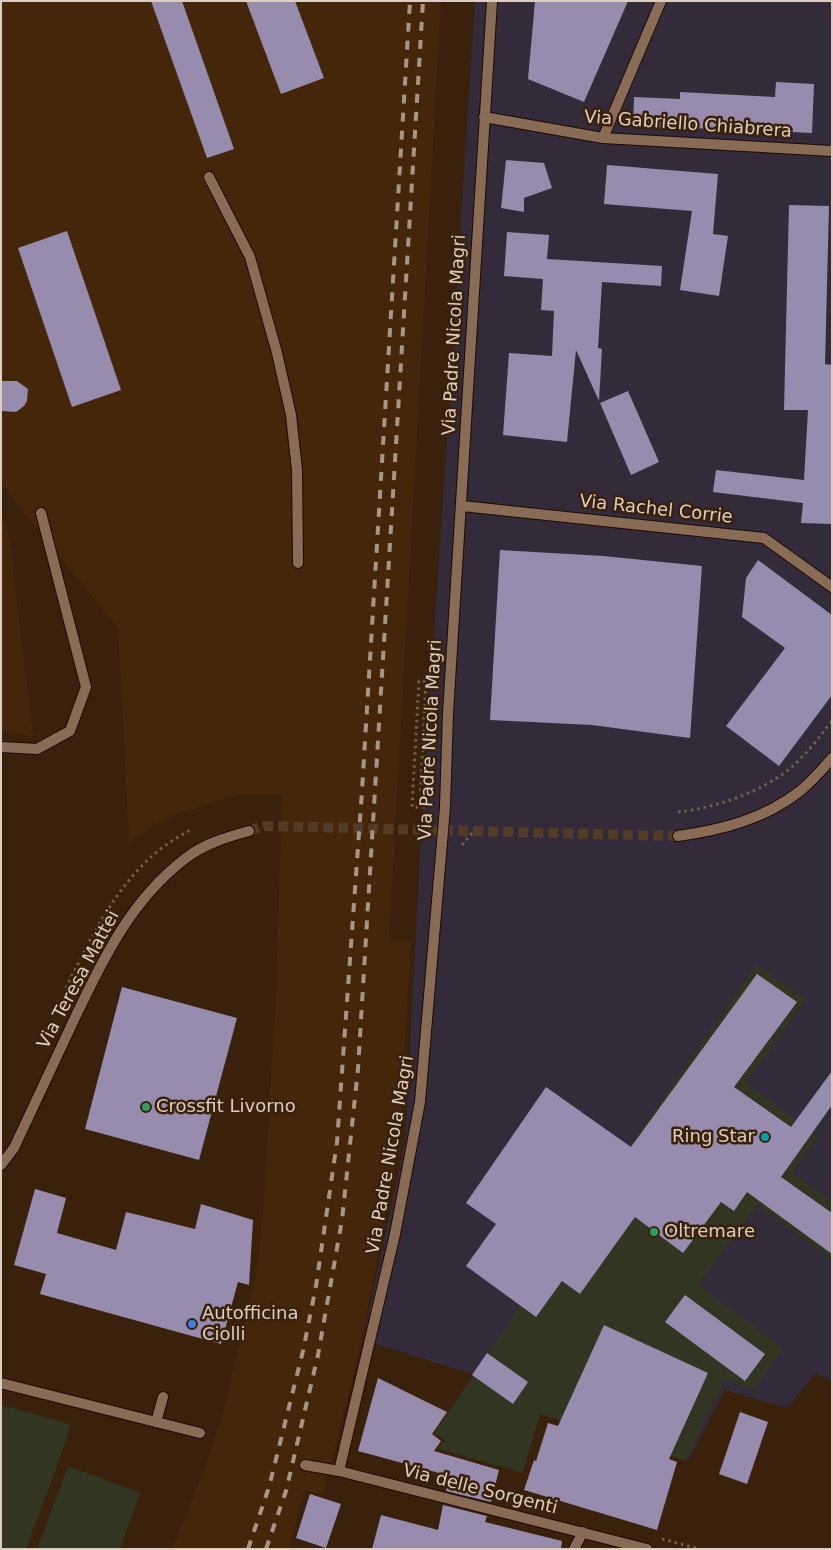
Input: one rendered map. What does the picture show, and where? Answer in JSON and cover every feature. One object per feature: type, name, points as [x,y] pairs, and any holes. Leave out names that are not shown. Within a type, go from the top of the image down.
[{"type":"street","name":"Via Padre Nicola Magri","points":[[339,1471],[396,1234],[420,1102],[445,807],[448,713],[492,1]]},
{"type":"street","points":[[603,138],[661,1]]},
{"type":"street","name":"Via Gabriello Chiabrera","points":[[484,117],[603,138],[832,152]]},
{"type":"street","points":[[209,177],[250,257],[277,353],[291,415],[297,470],[298,563]]},
{"type":"street","name":"Via Rachel Corrie","points":[[462,506],[764,538],[832,587]]},
{"type":"street","points":[[1,747],[37,749],[70,731],[86,687],[41,513]]},
{"type":"street","points":[[678,836],[714,830],[760,814],[800,791],[832,758]]},
{"type":"street","name":"Via Teresa Mattei","points":[[1,1165],[14,1148],[113,942],[136,908],[153,887],[201,848],[248,831]]},
{"type":"street","points":[[1,1383],[200,1433]]},
{"type":"street","points":[[156,1422],[163,1397]]},
{"type":"street","name":"Via delle Sorgenti","points":[[305,1465],[339,1471],[647,1549]]},
{"type":"street","points":[[574,1549],[583,1532]]},
{"type":"path","points":[[412,807],[419,681],[426,681],[420,804]]},
{"type":"path","points":[[678,812],[691,811],[723,803],[777,777],[793,766],[808,751],[832,721]]},
{"type":"path","points":[[459,849],[472,833]]},
{"type":"path","points":[[653,1536],[700,1549]]},
{"type":"shaded area","points":[[1,1],[441,1],[389,940],[411,942],[399,1143],[360,1349],[323,1495],[304,1490],[289,1549],[172,1549],[211,1451],[223,1412],[257,1271],[263,1211],[276,994],[282,794],[241,794],[169,817],[129,842],[118,628],[1,484]]},
{"type":"shaded area","points":[[475,1],[832,1],[832,1382],[816,1373],[787,1408],[725,1390],[689,1459],[543,1396],[363,1340],[405,1142],[420,855]]},
{"type":"shaded area","points":[[1,513],[9,536],[33,736],[1,731]]},
{"type":"green space","name":"Oltremare","points":[[756,965],[806,999],[746,1083],[818,1137],[792,1173],[832,1201],[832,1259],[757,1205],[698,1285],[783,1348],[754,1390],[725,1379],[686,1461],[540,1414],[523,1473],[438,1449],[445,1440],[434,1433],[633,1141]]},
{"type":"green space","points":[[1,1405],[70,1424],[66,1441],[26,1549],[1,1549]]},
{"type":"green space","points":[[68,1466],[140,1493],[120,1549],[37,1549]]},
{"type":"building","points":[[151,1],[182,1],[234,149],[207,158]]},
{"type":"building","points":[[246,1],[295,1],[324,78],[281,94]]},
{"type":"building","points":[[535,1],[628,1],[584,102],[528,79]]},
{"type":"building","points":[[776,82],[814,84],[812,133],[633,127],[634,97],[680,99],[680,92],[775,97]]},
{"type":"building","points":[[506,160],[544,163],[552,188],[524,198],[524,212],[501,208]]},
{"type":"building","points":[[607,165],[718,174],[713,234],[728,236],[719,296],[680,290],[692,211],[604,204]]},
{"type":"building","points":[[789,205],[829,206],[825,364],[832,365],[832,524],[801,523],[803,503],[713,492],[716,470],[804,480],[808,410],[784,410]]},
{"type":"building","points":[[67,231],[121,390],[72,407],[18,248]]},
{"type":"building","points":[[507,232],[549,235],[547,259],[662,266],[661,286],[602,282],[598,348],[602,349],[599,401],[576,350],[567,442],[503,435],[509,353],[552,356],[554,311],[541,310],[543,279],[504,276]]},
{"type":"building","points":[[1,381],[17,381],[28,389],[27,401],[16,412],[1,411]]},
{"type":"building","points":[[628,391],[659,462],[631,475],[600,403]]},
{"type":"building","points":[[500,550],[603,556],[702,566],[690,738],[592,725],[490,720]]},
{"type":"building","points":[[758,560],[832,615],[832,695],[779,766],[726,726],[785,648],[742,617],[746,578]]},
{"type":"building","points":[[757,974],[797,1002],[734,1087],[791,1127],[832,1071],[832,1105],[781,1177],[832,1213],[832,1254],[747,1192],[734,1211],[721,1202],[683,1253],[635,1217],[580,1294],[562,1281],[536,1317],[466,1266],[496,1224],[466,1203],[546,1087],[631,1147]]},
{"type":"building","points":[[122,987],[237,1018],[199,1160],[85,1129]]},
{"type":"building","points":[[35,1189],[66,1198],[57,1233],[116,1250],[126,1212],[195,1229],[201,1204],[253,1220],[249,1285],[238,1282],[221,1344],[40,1294],[46,1274],[14,1265]]},
{"type":"building","points":[[685,1295],[765,1354],[745,1381],[665,1322]]},
{"type":"building","points":[[604,1325],[708,1373],[669,1459],[677,1462],[657,1530],[524,1490],[534,1460],[536,1461],[548,1423],[558,1426]]},
{"type":"building","points":[[487,1353],[528,1382],[513,1404],[472,1375]]},
{"type":"building","points":[[378,1378],[447,1412],[432,1434],[441,1441],[434,1451],[499,1470],[491,1502],[446,1491],[450,1476],[358,1451]]},
{"type":"building","points":[[740,1412],[768,1422],[747,1484],[719,1474]]},
{"type":"building","points":[[310,1494],[341,1504],[326,1548],[296,1538]]},
{"type":"building","points":[[443,1505],[487,1516],[485,1522],[562,1541],[561,1549],[372,1549],[381,1515],[438,1530]]},
{"type":"tunnel","points":[[249,831],[264,826],[678,836]]},
{"type":"railway","points":[[248,1549],[269,1487],[303,1351],[316,1286],[337,1142],[362,791],[410,1]]},
{"type":"railway","points":[[266,1549],[286,1491],[318,1355],[342,1220],[358,1069],[423,1]]},
{"type":"place","name":"Crossfit Livorno","points":[[146,1107]]},
{"type":"place","name":"Ring Star","points":[[765,1137]]},
{"type":"place","name":"Oltremare","points":[[654,1232]]},
{"type":"place","name":"Autofficina Ciolli","points":[[192,1324]]}]
